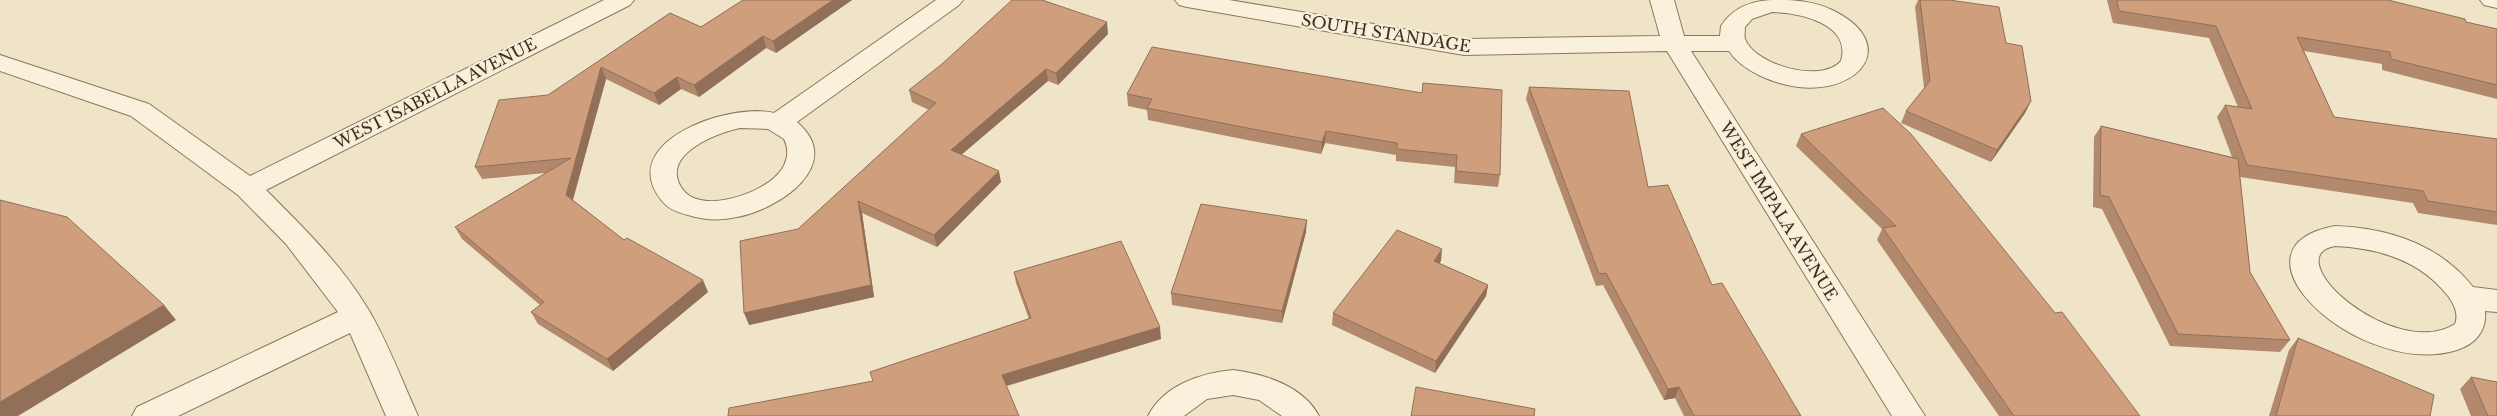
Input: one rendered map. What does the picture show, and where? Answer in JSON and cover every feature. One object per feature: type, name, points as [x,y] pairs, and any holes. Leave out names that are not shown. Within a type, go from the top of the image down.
[{"type":"street","name":"WEST ISABELLA AVENUE","points":[[248,188],[622,0]]},
{"type":"street","points":[[778,123],[792,131],[800,142],[802,155],[797,170],[786,184],[769,196],[746,205],[721,210],[698,208],[679,201],[667,189],[664,174],[669,158],[682,143],[700,131],[720,123],[740,119],[760,119],[778,123],[951,0]]},
{"type":"street","name":"SOUTH STANDAGE","points":[[1187,0],[1464,47],[1674,43],[1736,44]]},
{"type":"street","name":"WEST IMPALA AVENUE","points":[[1662,0],[1674,43],[1909,416]]},
{"type":"street","points":[[2492,0],[2497,1]]},
{"type":"street","points":[[1768,5],[1787,5],[1824,15],[1840,24],[1851,36],[1857,47],[1856,59],[1850,69],[1836,77],[1816,80],[1794,79],[1772,73],[1753,63],[1739,51],[1736,44],[1732,38],[1733,26],[1741,15],[1768,5]]},
{"type":"street","points":[[0,63],[140,110],[248,188],[296,237],[340,291],[356,316],[402,416]]},
{"type":"street","points":[[2465,297],[2471,313],[2469,327],[2458,339],[2436,344],[2408,342],[2379,334],[2350,320],[2326,302],[2310,283],[2304,265],[2307,250],[2318,240],[2335,236],[2357,236],[2382,241],[2408,250],[2432,263],[2451,279],[2465,297],[2497,301]]},
{"type":"street","points":[[148,416],[356,316]]},
{"type":"street","points":[[1164,416],[1179,399],[1200,388],[1222,383],[1247,383],[1270,389],[1289,401],[1303,416]]},
{"type":"building","points":[[743,0],[833,0],[773,41],[763,36],[694,85],[677,77],[654,93],[601,67],[566,195],[624,240],[627,238],[703,280],[607,359],[531,312],[544,302],[455,227],[571,158],[475,167],[499,100],[548,95],[670,13],[701,27]]},
{"type":"building","points":[[1012,0],[1042,0],[1107,22],[1056,73],[1046,69],[951,150],[999,171],[934,235],[858,201],[871,285],[744,313],[740,241],[798,229],[936,103],[909,90],[942,64]]},
{"type":"building","points":[[1920,0],[1949,0],[1999,7],[2006,43],[2022,46],[2031,101],[1997,150],[1906,111],[1930,81]]},
{"type":"building","points":[[2117,0],[2388,0],[2497,29],[2497,85],[2391,59],[2390,52],[2297,37],[2334,117],[2497,139],[2497,212],[2428,201],[2423,191],[2247,165],[2225,105],[2252,109],[2216,26],[2119,11]]},
{"type":"building","points":[[1152,47],[1422,93],[1423,83],[1502,90],[1500,175],[1456,171],[1457,155],[1397,149],[1397,143],[1326,131],[1322,142],[1147,108],[1152,99],[1127,94]]},
{"type":"building","points":[[1529,87],[1629,91],[1648,187],[1668,185],[1712,285],[1722,283],[1801,416],[1694,416],[1679,387],[1668,389],[1606,273],[1599,274]]},
{"type":"building","points":[[1883,108],[1911,134],[2055,313],[2062,312],[2140,416],[2014,416],[1883,228],[1896,226],[1801,134]]},
{"type":"building","points":[[2101,126],[2238,159],[2250,272],[2290,340],[2178,334],[2109,197],[2100,195]]},
{"type":"building","points":[[0,200],[67,217],[164,305],[0,402]]},
{"type":"building","points":[[1201,204],[1307,220],[1282,311],[1171,293]]},
{"type":"building","points":[[1397,230],[1442,249],[1434,261],[1488,285],[1436,361],[1333,313]]},
{"type":"building","points":[[1121,241],[1160,327],[1002,375],[1019,416],[728,416],[729,408],[873,381],[870,372],[1031,318],[1014,272]]},
{"type":"building","points":[[2298,338],[2434,395],[2430,416],[2276,416]]},
{"type":"building","points":[[2471,377],[2497,382],[2497,416],[2488,416]]},
{"type":"building","points":[[1416,387],[1535,409],[1534,416],[1411,416]]}]
